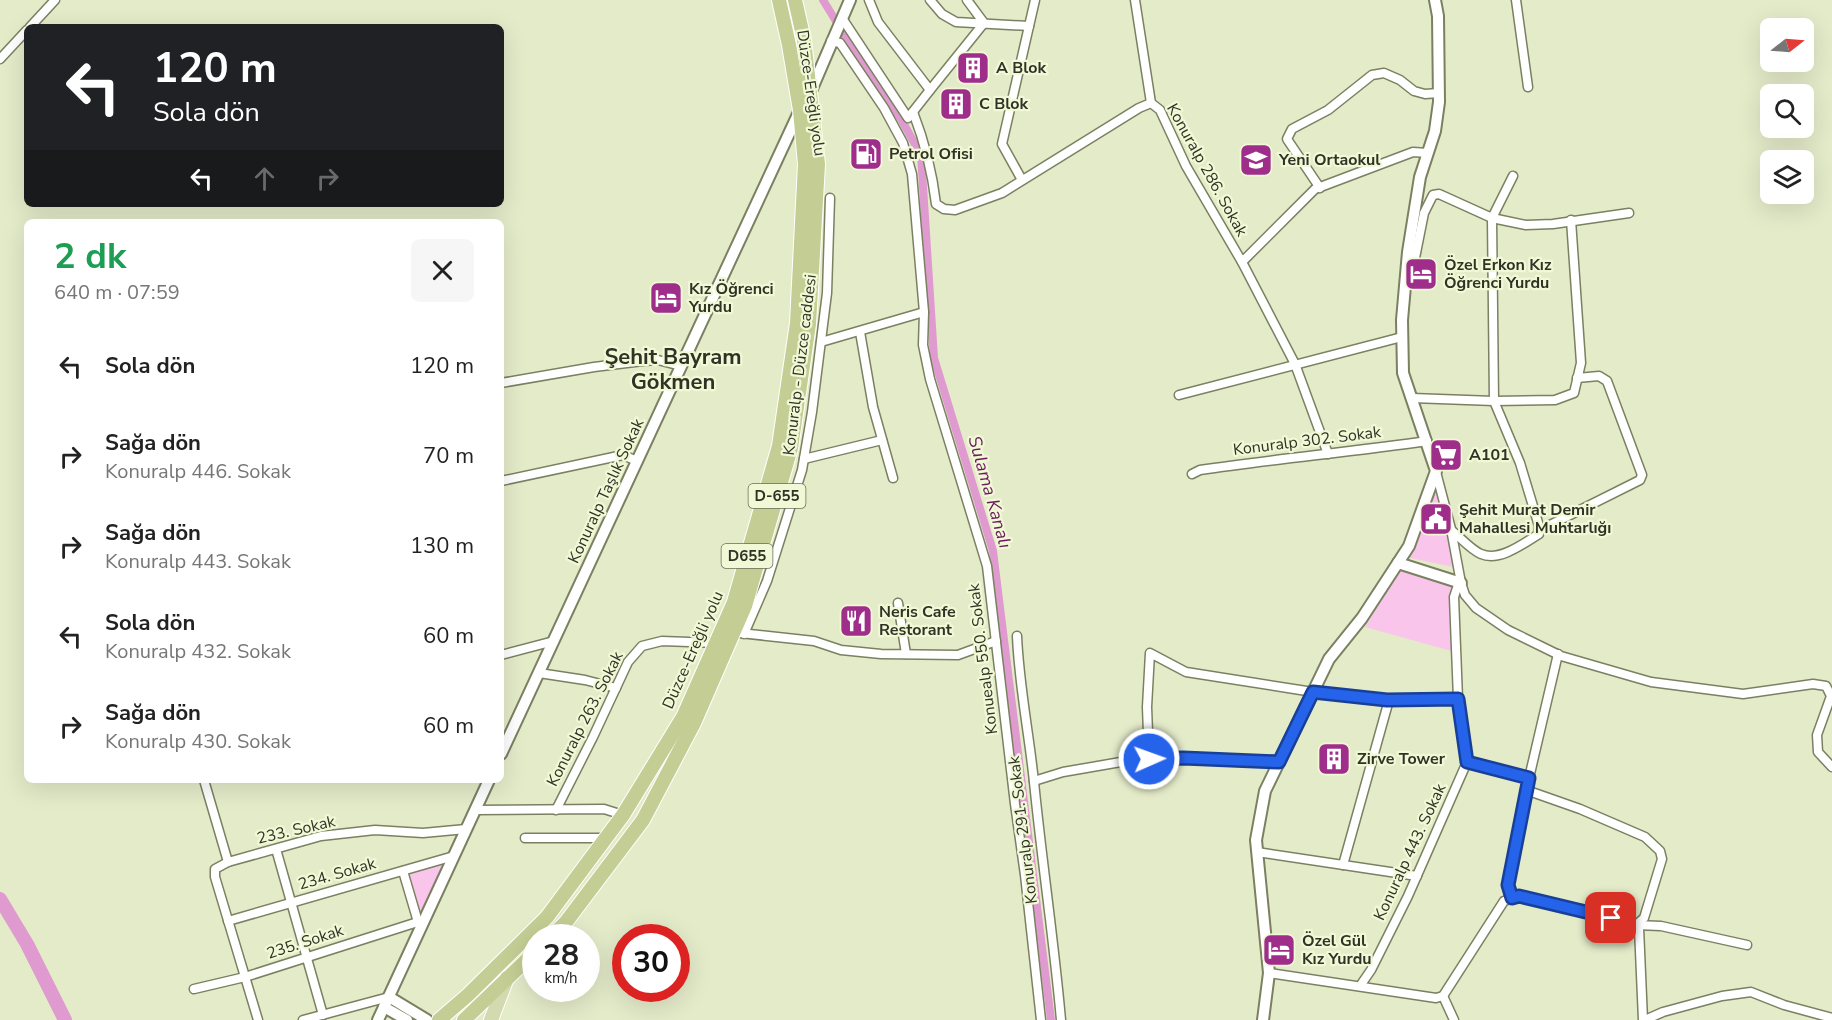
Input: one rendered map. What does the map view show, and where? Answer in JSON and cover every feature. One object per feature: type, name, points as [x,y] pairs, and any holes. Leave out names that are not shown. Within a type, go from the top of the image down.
[{"type":"highway","name":"Düzce-Ereğli yolu","points":[[437,1020],[468,995],[547,917],[623,815],[683,717],[734,602],[779,446],[797,323],[805,164],[800,111],[779,0]]},
{"type":"highway","name":"Düzce-Ereğli yolu","points":[[564,924],[643,820],[739,633],[791,448],[809,324],[818,164],[804,40],[795,0]]},
{"type":"highway","points":[[464,1020],[522,964]]},
{"type":"main road","points":[[491,1020],[507,978]]},
{"type":"street","points":[[32,24],[55,0]]},
{"type":"street","points":[[810,92],[849,0]]},
{"type":"street","points":[[869,0],[878,22],[930,90]]},
{"type":"street","points":[[930,0],[942,14],[956,22],[1029,26]]},
{"type":"street","points":[[967,0],[984,23]]},
{"type":"street","points":[[1022,180],[1002,144],[1035,0]]},
{"type":"street","points":[[1135,0],[1151,103]]},
{"type":"street","points":[[1435,0],[1438,16],[1439,93],[1435,130],[1420,177],[1407,265],[1402,320],[1403,373],[1436,471],[1451,529],[1460,583],[1465,594],[1476,608],[1508,630],[1557,654],[1651,682],[1743,694],[1813,684],[1829,687],[1831,696],[1817,735],[1818,752],[1832,767]]},
{"type":"street","points":[[1516,0],[1528,87]]},
{"type":"street","points":[[842,18],[908,118],[984,23]]},
{"type":"street","points":[[0,59],[24,32]]},
{"type":"street","name":"Konuealp 550. Sokak","points":[[832,40],[840,43],[884,108],[903,143],[912,174],[924,312],[923,345],[930,379],[987,566],[1041,1020]]},
{"type":"street","points":[[1320,188],[1287,139],[1292,129],[1328,110],[1372,75],[1384,73],[1400,80],[1414,91],[1425,94],[1439,93]]},
{"type":"street","name":"Konuralp 286. Sokak","points":[[913,112],[931,166],[936,204],[944,209],[955,210],[1002,193],[1139,108],[1151,103],[1160,110],[1186,166],[1242,262],[1315,189],[1413,152],[1428,153]]},
{"type":"street","name":"Konuralp Taşlık Sokak","points":[[504,748],[800,111]]},
{"type":"street","points":[[1451,529],[1481,554],[1495,556],[1518,547],[1539,534],[1520,463],[1494,401],[1491,218],[1513,176]]},
{"type":"street","points":[[1407,265],[1415,258],[1424,213],[1433,195],[1439,194],[1491,218],[1526,225],[1629,213]]},
{"type":"street","name":"Konuralp - Düzce caddesi","points":[[739,633],[767,581],[804,459],[827,292],[830,198]]},
{"type":"street","points":[[1412,398],[1494,401],[1555,400],[1574,393],[1581,363],[1571,220]]},
{"type":"street","points":[[1242,262],[1295,364],[1328,454]]},
{"type":"street","points":[[821,342],[924,312]]},
{"type":"street","points":[[860,332],[873,407],[892,478]]},
{"type":"street","points":[[1179,395],[1402,337]]},
{"type":"street","points":[[504,382],[643,361],[658,360],[681,366]]},
{"type":"street","points":[[1539,529],[1640,480],[1642,475],[1607,381],[1599,376],[1577,378]]},
{"type":"street","points":[[804,459],[882,440]]},
{"type":"street","name":"Konuralp 302. Sokak","points":[[1192,474],[1210,468],[1427,441]]},
{"type":"street","points":[[504,480],[623,455],[637,461]]},
{"type":"street","points":[[1263,1020],[1269,973],[1256,840],[1265,791],[1329,659],[1362,618],[1409,546],[1436,471]]},
{"type":"street","points":[[1398,563],[1460,583]]},
{"type":"street","points":[[1460,583],[1454,597],[1458,699],[1467,762],[1529,778]]},
{"type":"street","points":[[898,603],[906,654]]},
{"type":"street","points":[[739,633],[814,641],[858,653],[958,655],[996,641]]},
{"type":"street","name":"Konuralp 291. Sokak","points":[[1017,636],[1018,664],[1034,781],[1061,1020]]},
{"type":"street","points":[[504,654],[554,640]]},
{"type":"street","name":"Konuralp 263. Sokak","points":[[556,810],[628,662],[642,646],[662,641],[716,643]]},
{"type":"street","points":[[1149,759],[1147,707],[1150,653],[1186,672],[1313,692],[1389,700],[1458,699]]},
{"type":"street","points":[[1512,898],[1508,885],[1557,654]]},
{"type":"street","points":[[539,673],[616,687]]},
{"type":"street","points":[[1343,865],[1389,700]]},
{"type":"street","points":[[1034,781],[1063,772],[1138,759],[1183,758],[1279,762]]},
{"type":"street","name":"Konuralp 443. Sokak","points":[[1360,986],[1371,970],[1417,876],[1467,762]]},
{"type":"street","points":[[205,783],[228,862],[215,869],[215,877],[258,1020]]},
{"type":"street","points":[[378,1020],[421,921],[488,783]]},
{"type":"street","points":[[1527,790],[1626,828],[1645,837],[1660,851],[1662,859],[1644,918],[1636,925]]},
{"type":"street","name":"Konuralp 263. Sokak","points":[[475,810],[604,809],[623,815]]},
{"type":"street","name":"233. Sokak","points":[[228,862],[321,836],[375,830],[423,833],[466,829]]},
{"type":"street","points":[[525,838],[606,838]]},
{"type":"street","points":[[276,849],[322,1015]]},
{"type":"street","points":[[1257,852],[1417,876]]},
{"type":"street","name":"234. Sokak","points":[[228,921],[454,856]]},
{"type":"street","points":[[404,871],[421,921]]},
{"type":"street","points":[[1269,973],[1436,998],[1443,996],[1504,901],[1519,896],[1636,925],[1661,926],[1747,945]]},
{"type":"street","name":"235. Sokak","points":[[194,989],[245,977],[421,921]]},
{"type":"street","points":[[1636,925],[1639,928],[1644,1020],[1663,1012],[1722,996],[1751,992],[1784,1005],[1832,1018]]},
{"type":"street","points":[[1443,996],[1454,1020]]},
{"type":"street","points":[[303,1020],[387,1002],[437,1020]]},
{"type":"street","points":[[387,1002],[407,1020]]},
{"type":"shaded area","points":[[1436,491],[1446,520],[1453,567],[1406,557],[1417,539],[1432,496]]},
{"type":"shaded area","points":[[1401,569],[1452,586],[1455,652],[1365,627]]},
{"type":"shaded area","points":[[443,863],[423,912],[418,914],[407,874]]},
{"type":"waterway","name":"Sulama Kanalı","points":[[823,0],[901,119],[921,155],[934,358],[993,551],[1051,1020]]},
{"type":"waterway","points":[[0,899],[27,944],[65,1020]]},
{"type":"place","name":"A Blok","points":[[973,68]]},
{"type":"place","name":"C Blok","points":[[956,104]]},
{"type":"place","name":"Petrol Ofisi","points":[[866,154]]},
{"type":"place","name":"Yeni Ortaokul","points":[[1256,160]]},
{"type":"place","name":"Özel Erkon Kız Öğrenci Yurdu","points":[[1421,274]]},
{"type":"place","name":"Kız Öğrenci Yurdu","points":[[666,298]]},
{"type":"place","name":"A101","points":[[1446,455]]},
{"type":"place","name":"Şehit Murat Demir Mahallesi Muhtarlığı","points":[[1436,519]]},
{"type":"place","name":"Neris Cafe Restorant","points":[[856,621]]},
{"type":"place","name":"Zirve Tower","points":[[1334,759]]},
{"type":"place","name":"Özel Gül Kız Yurdu","points":[[1279,950]]},
{"type":"district","name":"Şehit Bayram Gökmen","points":[[673,370]]},
{"type":"route","points":[[1149,759],[1279,762],[1313,692],[1387,700],[1458,699],[1467,762],[1529,778],[1508,885],[1512,898],[1519,896],[1611,918]]}]
